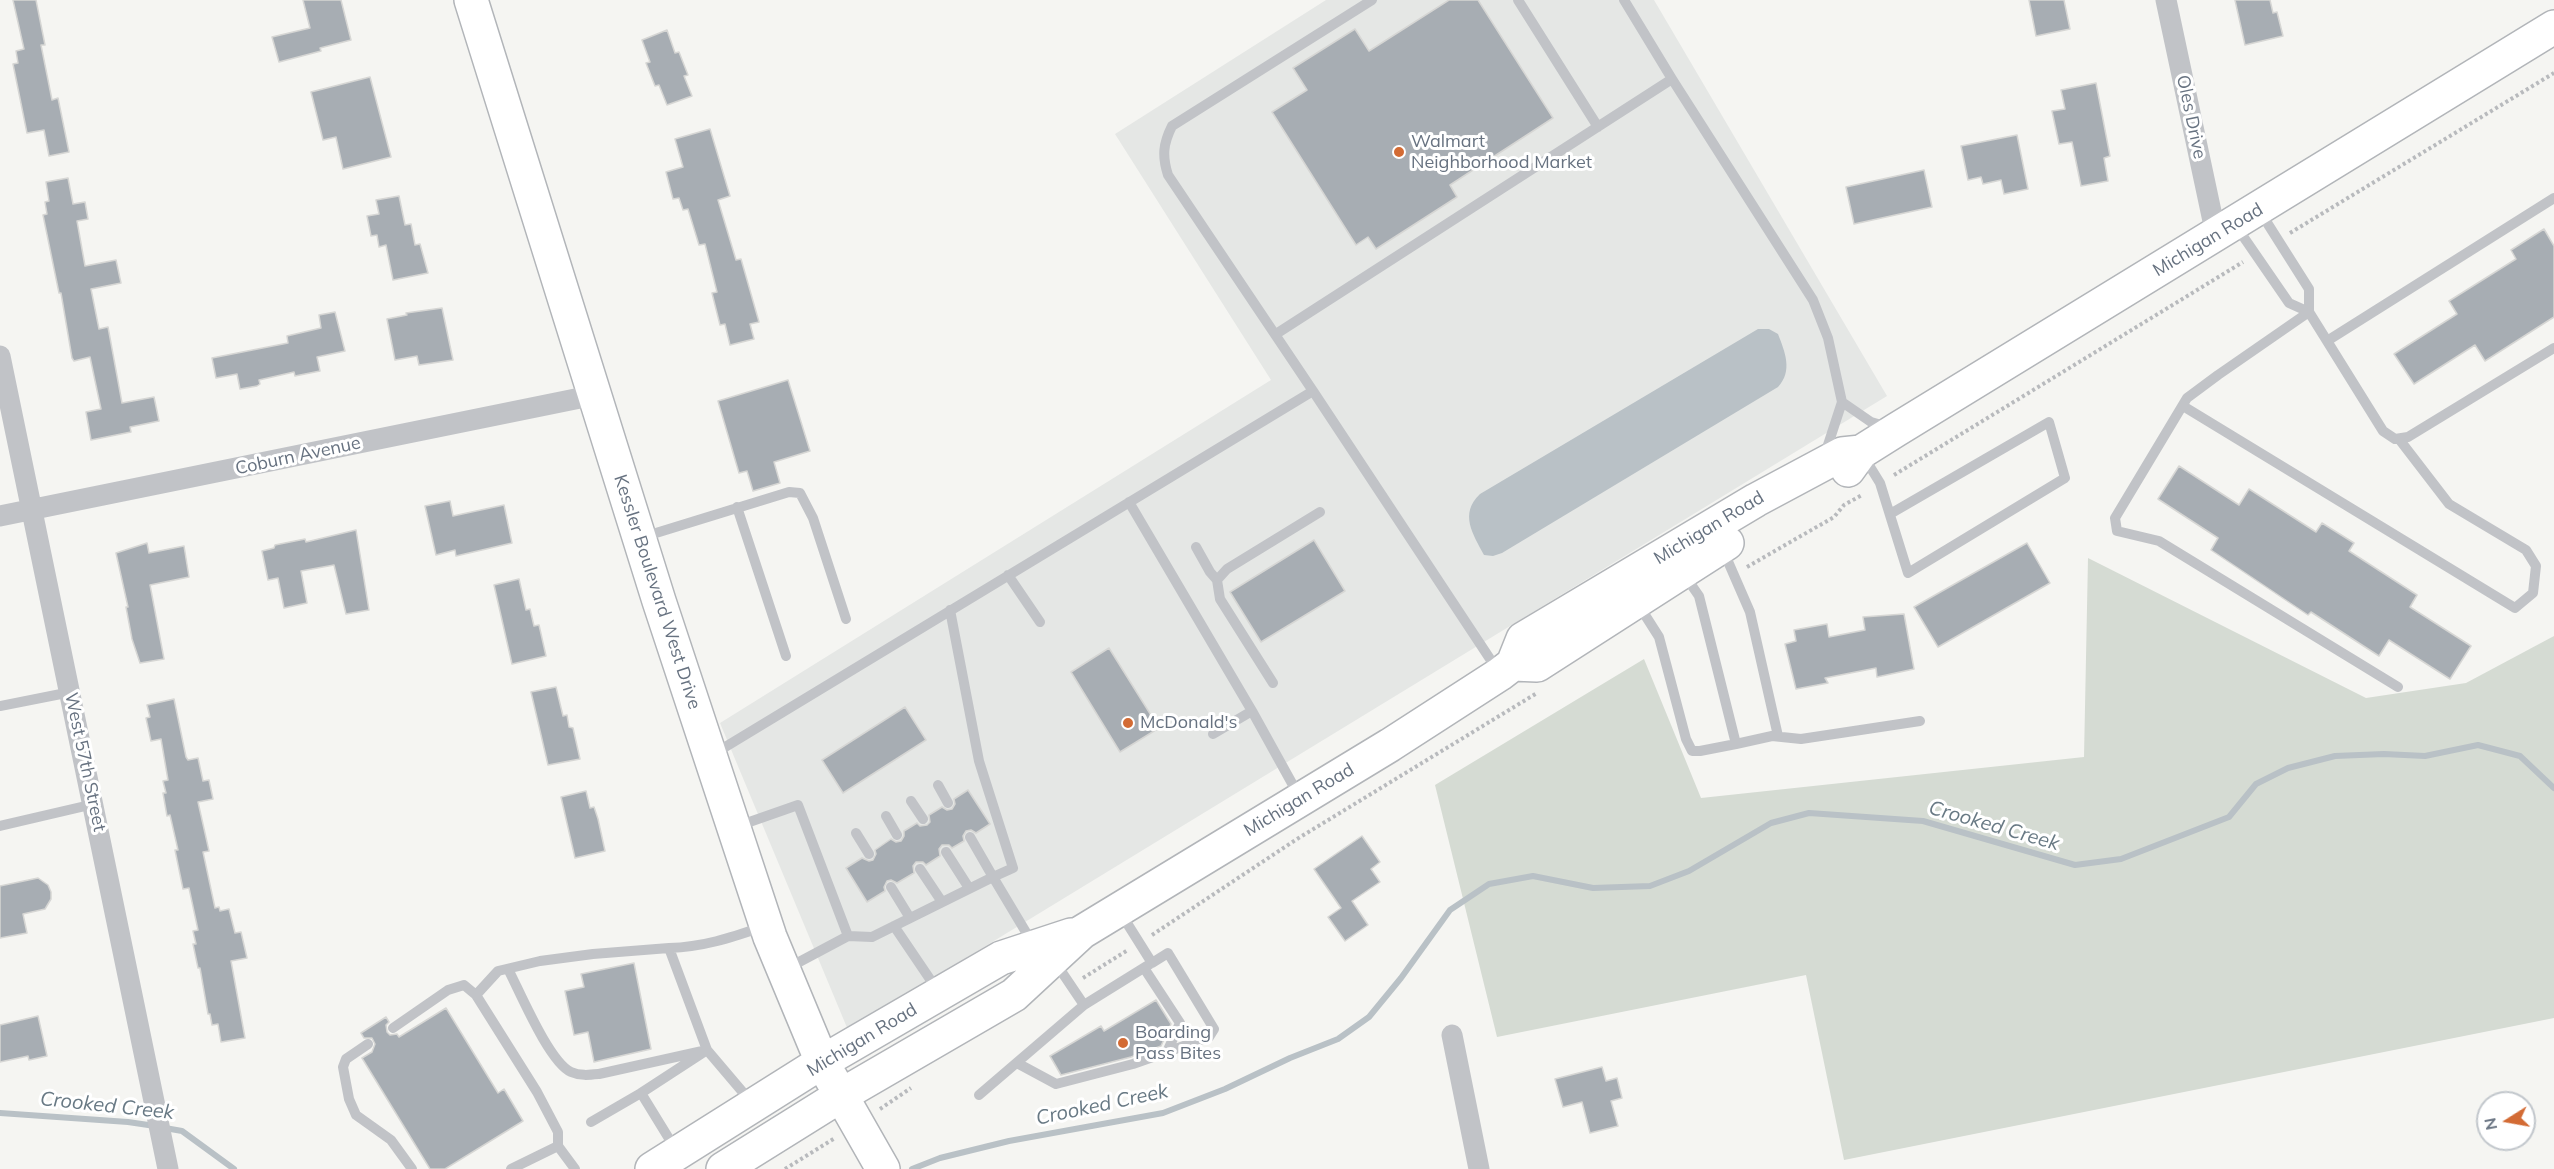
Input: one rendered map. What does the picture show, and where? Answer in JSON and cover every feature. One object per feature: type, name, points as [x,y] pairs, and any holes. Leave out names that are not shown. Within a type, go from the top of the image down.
[{"type":"main road","name":"Kessler Boulevard West Drive","points":[[471,0],[639,538],[766,925],[822,1062],[882,1169]]},
{"type":"main road","name":"Michigan Road","points":[[664,1161],[822,1062],[1001,958],[1044,953],[1082,932],[1300,799],[1506,669],[1537,665],[1848,470],[1861,452],[1896,430],[2554,27]]},
{"type":"main road","name":"Michigan Road","points":[[1506,669],[1523,639],[1756,500],[1842,454],[1861,452]]},
{"type":"main road","name":"Michigan Road","points":[[723,1169],[840,1096],[1014,995],[1044,953]]},
{"type":"street","name":"Oles Drive","points":[[2166,0],[2236,222]]},
{"type":"street","name":"West 57th Street","points":[[0,356],[168,1169]]},
{"type":"street","name":"Coburn Avenue","points":[[0,516],[596,395]]},
{"type":"street","points":[[1452,1035],[1479,1169]]},
{"type":"lane","points":[[1372,0],[1172,126],[1164,141],[1163,158],[1168,175],[1313,391],[1506,669]]},
{"type":"lane","points":[[1518,0],[1598,127]]},
{"type":"lane","points":[[1624,0],[1814,300],[1828,338],[1842,402],[1822,465]]},
{"type":"lane","points":[[1276,334],[1672,79]]},
{"type":"lane","points":[[2327,341],[2554,198]]},
{"type":"lane","points":[[2236,222],[2289,303],[2309,312]]},
{"type":"lane","points":[[2236,222],[2309,289],[2309,312],[2383,431],[2395,439],[2408,437],[2554,348]]},
{"type":"lane","points":[[2309,312],[2187,398],[2115,518],[2117,531],[2159,541],[2398,687]]},
{"type":"lane","points":[[709,756],[1313,391]]},
{"type":"lane","points":[[1842,402],[1871,422],[1896,430]]},
{"type":"lane","points":[[2183,406],[2515,608],[2533,593],[2536,566],[2526,550],[2449,504],[2398,439]]},
{"type":"lane","points":[[1861,452],[1880,483],[1908,573],[2065,478],[2049,422],[1890,513]]},
{"type":"lane","points":[[639,538],[789,492],[800,493],[813,518],[846,619]]},
{"type":"lane","points":[[1129,502],[1252,711],[1300,799]]},
{"type":"lane","points":[[737,507],[786,656]]},
{"type":"lane","points":[[1217,580],[1227,569],[1320,512]]},
{"type":"lane","points":[[1196,547],[1217,580],[1220,599],[1273,683]]},
{"type":"lane","points":[[1722,547],[1750,612],[1778,736]]},
{"type":"lane","points":[[1682,572],[1699,596],[1736,744]]},
{"type":"lane","points":[[1008,575],[1040,622]]},
{"type":"lane","points":[[1636,601],[1659,636],[1686,739],[1692,751],[1778,736],[1801,739],[1920,721]]},
{"type":"lane","points":[[783,970],[848,936],[872,937],[1013,868],[979,761],[950,610]]},
{"type":"lane","points":[[0,706],[70,692]]},
{"type":"lane","points":[[1213,734],[1252,711]]},
{"type":"lane","points":[[938,785],[948,803]]},
{"type":"lane","points":[[911,801],[923,819]]},
{"type":"lane","points":[[0,826],[93,804]]},
{"type":"lane","points":[[733,828],[798,805],[848,936]]},
{"type":"lane","points":[[886,816],[897,835]]},
{"type":"lane","points":[[856,833],[869,854]]},
{"type":"lane","points":[[970,837],[993,877],[1044,953],[1084,1005]]},
{"type":"lane","points":[[946,852],[969,888]]},
{"type":"lane","points":[[920,868],[942,902]]},
{"type":"lane","points":[[891,887],[910,918]]},
{"type":"lane","points":[[1118,909],[1180,1023],[1167,1052]]},
{"type":"lane","points":[[476,995],[498,971],[540,961],[593,954],[694,947],[716,943],[766,925]]},
{"type":"lane","points":[[894,926],[939,994]]},
{"type":"lane","points":[[669,948],[707,1050],[753,1106]]},
{"type":"lane","points":[[979,1095],[1084,1005],[1168,952],[1214,1029],[1209,1037],[1133,1064],[1056,1084],[1017,1063]]},
{"type":"lane","points":[[508,969],[557,1061],[573,1073],[599,1074],[707,1050]]},
{"type":"lane","points":[[393,1028],[448,990],[464,985],[476,995],[542,1099],[558,1132],[558,1146],[575,1169]]},
{"type":"lane","points":[[368,1044],[346,1059],[343,1067],[349,1099],[356,1115],[391,1140],[412,1169]]},
{"type":"lane","points":[[591,1122],[707,1050]]},
{"type":"lane","points":[[641,1093],[664,1161]]},
{"type":"lane","points":[[510,1169],[558,1146]]},
{"type":"shaded area","points":[[1326,0],[1654,0],[1887,396],[848,1030],[720,723],[1271,380],[1115,134]]},
{"type":"shaded area","points":[[1758,329],[1769,329],[1778,334],[1783,348],[1786,368],[1783,381],[1778,387],[1502,553],[1493,556],[1484,555],[1472,532],[1469,517],[1470,509],[1480,494]]},
{"type":"shaded area","points":[[2088,558],[2366,698],[2466,683],[2554,636],[2554,1018],[1844,1160],[1806,975],[1497,1037],[1435,785],[1644,659],[1701,798],[2084,757]]},
{"type":"building","points":[[13,0],[36,0],[45,45],[41,45],[52,100],[58,98],[69,152],[49,156],[44,130],[27,133],[13,64],[18,63],[16,51],[24,49]]},
{"type":"building","points":[[303,0],[341,0],[351,40],[279,62],[272,37],[310,28]]},
{"type":"building","name":"Walmart Neighborhood Market","points":[[1449,0],[1478,0],[1553,118],[1450,185],[1457,197],[1376,249],[1368,237],[1356,245],[1272,112],[1307,90],[1293,68],[1355,29],[1369,51]]},
{"type":"building","points":[[2029,0],[2064,0],[2070,29],[2036,36]]},
{"type":"building","points":[[2235,0],[2270,0],[2273,13],[2277,12],[2283,36],[2245,45]]},
{"type":"building","points":[[667,30],[675,53],[679,52],[688,75],[684,76],[692,96],[667,105],[659,85],[655,86],[646,63],[650,62],[642,40]]},
{"type":"building","points":[[370,77],[391,157],[343,169],[336,137],[323,140],[311,92]]},
{"type":"building","points":[[2096,83],[2110,156],[2104,158],[2108,181],[2081,186],[2072,142],[2059,144],[2052,111],[2065,109],[2061,90]]},
{"type":"building","points":[[710,129],[730,196],[718,200],[736,260],[741,259],[759,322],[750,324],[754,339],[730,345],[725,324],[720,325],[712,293],[717,292],[705,244],[699,245],[688,209],[683,210],[679,198],[673,199],[666,172],[683,167],[675,139]]},
{"type":"building","points":[[2017,135],[2028,189],[2004,194],[2001,180],[1983,184],[1981,177],[1968,180],[1961,146]]},
{"type":"building","points":[[1924,170],[1932,207],[1854,224],[1846,187]]},
{"type":"building","points":[[68,178],[73,204],[85,202],[88,219],[77,221],[85,266],[116,260],[121,283],[91,289],[99,329],[108,327],[122,403],[154,397],[159,421],[130,427],[131,432],[91,440],[86,412],[101,409],[90,357],[74,361],[72,358],[61,293],[59,293],[43,215],[47,214],[45,202],[49,201],[46,182]]},
{"type":"building","points":[[399,196],[405,225],[411,224],[415,245],[420,244],[428,273],[393,280],[386,245],[379,247],[377,235],[371,236],[367,216],[379,214],[376,200]]},
{"type":"building","points":[[2544,229],[2554,246],[2554,317],[2485,361],[2475,345],[2414,384],[2394,354],[2457,314],[2449,301],[2516,259],[2511,250]]},
{"type":"building","points":[[442,308],[453,360],[419,365],[417,356],[395,360],[387,319],[407,315],[406,313]]},
{"type":"building","points":[[335,312],[345,351],[317,357],[320,371],[295,376],[294,372],[259,380],[260,384],[257,386],[240,389],[237,374],[216,378],[212,358],[288,343],[287,336],[321,328],[319,315]]},
{"type":"building","points":[[788,380],[810,451],[774,462],[780,483],[753,491],[747,471],[739,473],[718,401]]},
{"type":"building","points":[[2179,466],[2239,505],[2249,489],[2316,532],[2322,523],[2354,543],[2349,551],[2417,595],[2410,607],[2471,646],[2450,679],[2389,640],[2379,656],[2311,612],[2308,615],[2211,550],[2218,538],[2158,499]]},
{"type":"building","points":[[450,501],[453,516],[504,505],[512,543],[456,556],[455,550],[436,555],[425,506]]},
{"type":"building","points":[[356,530],[369,610],[346,614],[334,565],[301,571],[307,603],[284,608],[278,578],[268,580],[262,551],[274,548],[275,545],[305,539],[306,542]]},
{"type":"building","points":[[1314,540],[1345,591],[1261,642],[1230,592]]},
{"type":"building","points":[[147,543],[149,553],[184,546],[189,577],[150,585],[164,659],[140,663],[132,639],[126,607],[128,607],[116,553]]},
{"type":"building","points":[[2027,543],[2050,583],[1938,647],[1914,607]]},
{"type":"building","points":[[519,579],[526,610],[530,609],[534,626],[539,625],[546,656],[512,664],[494,585]]},
{"type":"building","points":[[1904,614],[1914,669],[1877,677],[1876,668],[1825,678],[1828,683],[1796,689],[1785,644],[1796,641],[1794,630],[1827,624],[1829,637],[1865,630],[1863,617]]},
{"type":"building","points":[[1109,648],[1159,728],[1120,752],[1071,672]]},
{"type":"building","points":[[556,687],[563,716],[567,715],[569,727],[573,728],[580,759],[548,765],[531,692]]},
{"type":"building","points":[[174,699],[186,757],[188,760],[198,758],[203,781],[209,780],[213,799],[198,802],[209,851],[203,852],[215,908],[219,907],[220,911],[229,909],[235,933],[241,932],[247,958],[231,961],[245,1038],[221,1042],[218,1024],[212,1025],[210,1014],[208,1014],[200,968],[198,968],[193,931],[198,930],[189,888],[183,889],[175,850],[178,850],[170,815],[167,816],[163,793],[166,793],[163,781],[168,780],[161,739],[151,741],[146,718],[150,717],[147,705]]},
{"type":"building","points":[[905,707],[926,740],[843,793],[822,760]]},
{"type":"building","points":[[968,790],[990,824],[976,833],[971,830],[966,831],[963,836],[964,841],[952,848],[949,845],[942,845],[939,849],[940,856],[926,865],[923,862],[916,862],[913,866],[914,873],[897,883],[887,881],[885,891],[867,902],[846,868],[862,858],[873,860],[875,850],[891,839],[896,842],[901,841],[904,831],[917,823],[920,826],[927,825],[930,822],[929,815],[942,807],[947,810],[952,809],[955,804],[954,799]]},
{"type":"building","points":[[586,791],[590,808],[594,807],[598,819],[605,851],[575,858],[561,797]]},
{"type":"building","points":[[1362,836],[1380,862],[1371,869],[1380,882],[1352,901],[1368,925],[1345,941],[1328,917],[1341,908],[1314,869]]},
{"type":"building","points":[[38,878],[48,885],[51,892],[51,899],[45,909],[23,914],[27,933],[0,938],[0,886]]},
{"type":"building","points":[[634,963],[651,1049],[594,1062],[588,1032],[574,1035],[565,991],[584,987],[581,974]]},
{"type":"building","points":[[1156,1000],[1171,1024],[1161,1046],[1131,1057],[1061,1075],[1050,1056],[1101,1026],[1104,1031]]},
{"type":"building","points":[[446,1008],[498,1093],[504,1089],[523,1121],[445,1169],[430,1169],[362,1058],[372,1052],[375,1044],[372,1038],[364,1038],[361,1033],[386,1017],[389,1022],[386,1025],[387,1032],[390,1035],[397,1034],[399,1037]]},
{"type":"building","points":[[38,1016],[47,1056],[29,1060],[28,1056],[0,1062],[0,1025]]},
{"type":"building","points":[[1602,1067],[1606,1081],[1617,1078],[1622,1098],[1611,1101],[1618,1126],[1590,1133],[1582,1102],[1563,1107],[1555,1079]]},
{"type":"waterway","name":"Crooked Creek","points":[[912,1169],[940,1158],[1009,1141],[1163,1113],[1225,1089],[1290,1058],[1338,1039],[1369,1017],[1401,978],[1450,910],[1489,884],[1533,876],[1593,888],[1650,886],[1689,871],[1771,823],[1809,813],[1923,821],[2075,865],[2121,859],[2229,817],[2256,784],[2288,768],[2335,756],[2384,754],[2425,756],[2478,745],[2520,756],[2554,788]]},
{"type":"waterway","name":"Crooked Creek","points":[[0,1113],[155,1126]]},
{"type":"waterway","name":"Crooked Creek","points":[[165,1128],[182,1131],[234,1169]]},
{"type":"place","name":"Walmart Neighborhood Market","points":[[1399,152]]},
{"type":"place","name":"McDonald's","points":[[1128,723]]},
{"type":"place","name":"Boarding Pass Bites","points":[[1123,1043]]}]
